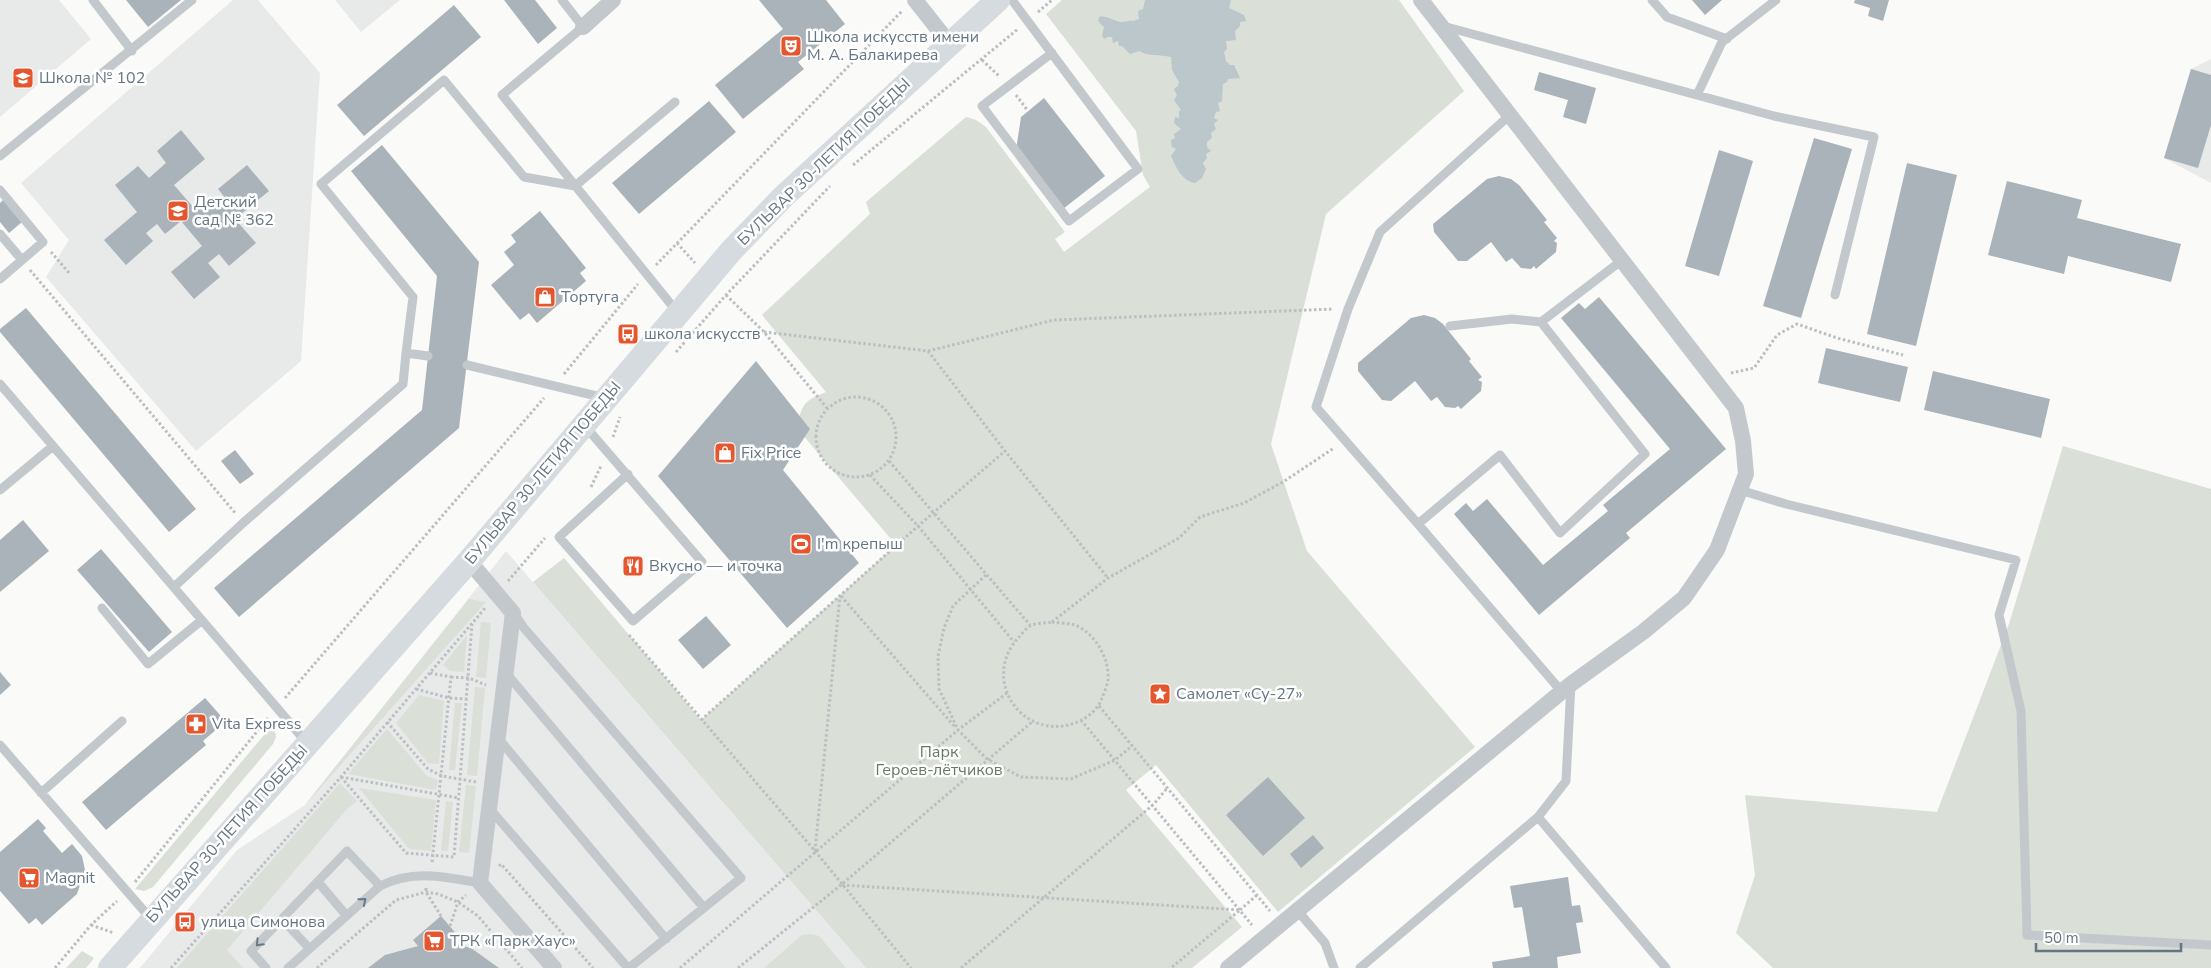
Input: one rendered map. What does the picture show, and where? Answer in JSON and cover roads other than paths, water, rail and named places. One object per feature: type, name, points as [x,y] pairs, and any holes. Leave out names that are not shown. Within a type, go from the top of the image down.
[{"type":"main road","name":"БУЛЬВАР 30-ЛЕТИЯ ПОБЕДЫ","points":[[110,968],[469,561],[731,251],[784,196],[998,0]]},
{"type":"street","points":[[583,27],[613,0]]},
{"type":"street","points":[[1228,968],[1263,937],[1567,688],[1643,632],[1684,598],[1717,550],[1746,474],[1744,441],[1736,408],[1621,261],[1511,114],[1438,24],[1421,0]]},
{"type":"street","points":[[911,3],[949,43]]},
{"type":"street","points":[[469,561],[513,613],[480,882],[554,968]]},
{"type":"lane","points":[[93,0],[132,51]]},
{"type":"lane","points":[[0,156],[132,51],[192,0]]},
{"type":"lane","points":[[562,0],[583,27],[502,95],[678,313]]},
{"type":"lane","points":[[1012,0],[1052,53],[1138,169],[1068,222],[982,106],[1052,53]]},
{"type":"lane","points":[[1652,0],[1667,17],[1727,38]]},
{"type":"lane","points":[[1697,95],[1722,42],[1776,0]]},
{"type":"lane","points":[[1438,24],[1774,116],[1874,137],[1835,295]]},
{"type":"lane","points":[[174,587],[243,522],[403,384],[413,297],[321,184],[444,80],[524,177],[575,186],[676,102]]},
{"type":"lane","points":[[1360,968],[1538,817],[1566,780],[1567,688],[1316,408],[1348,308],[1380,232],[1511,114]]},
{"type":"lane","points":[[0,190],[43,242],[0,279]]},
{"type":"lane","points":[[0,234],[22,260]]},
{"type":"lane","points":[[1450,326],[1512,319],[1541,322],[1621,261]]},
{"type":"lane","points":[[1418,524],[1500,455],[1560,533],[1645,454],[1541,322]]},
{"type":"lane","points":[[406,353],[428,356]]},
{"type":"lane","points":[[467,365],[553,388],[605,398]]},
{"type":"lane","points":[[0,384],[308,744]]},
{"type":"lane","points":[[583,424],[628,474],[702,562],[633,621],[559,537],[628,474]]},
{"type":"lane","points":[[0,490],[53,446]]},
{"type":"lane","points":[[1740,490],[1786,504],[2016,560],[1999,615],[2021,711],[2027,936],[2211,945]]},
{"type":"lane","points":[[102,608],[148,664],[202,620]]},
{"type":"lane","points":[[489,808],[629,968],[741,878],[513,613]]},
{"type":"lane","points":[[506,672],[704,908]]},
{"type":"lane","points":[[41,793],[122,721]]},
{"type":"lane","points":[[498,738],[666,939]]},
{"type":"lane","points":[[0,745],[151,920]]},
{"type":"lane","points":[[1538,817],[1666,968]]},
{"type":"lane","points":[[266,968],[251,951],[347,851],[380,886]]},
{"type":"lane","points":[[288,968],[380,886],[397,878],[428,876],[480,882]]},
{"type":"lane","points":[[318,882],[346,915]]},
{"type":"lane","points":[[1297,910],[1326,943],[1334,968]]},
{"type":"lane","points":[[282,918],[309,948]]},
{"type":"place","name":"Школа искусств имени М. А. Балакирева","points":[[791,46]]},
{"type":"place","name":"Школа № 102","points":[[23,78]]},
{"type":"place","name":"Детский сад № 362","points":[[178,211]]},
{"type":"place","name":"Тортуга","points":[[545,297]]},
{"type":"place","name":"школа искусств","points":[[628,334]]},
{"type":"place","name":"Fix Price","points":[[725,453]]},
{"type":"place","name":"I'm крепыш","points":[[801,544]]},
{"type":"place","name":"Вкусно — и точка","points":[[633,566]]},
{"type":"place","name":"Самолет «Су-27»","points":[[1160,694]]},
{"type":"place","name":"Vita Express","points":[[196,724]]},
{"type":"place","name":"Magnit","points":[[29,878]]},
{"type":"place","name":"улица Симонова","points":[[185,922]]},
{"type":"place","name":"ТРК «Парк Хаус»","points":[[434,941]]},
{"type":"park label","name":"Парк Героев-лётчиков","points":[[939,761]]}]
